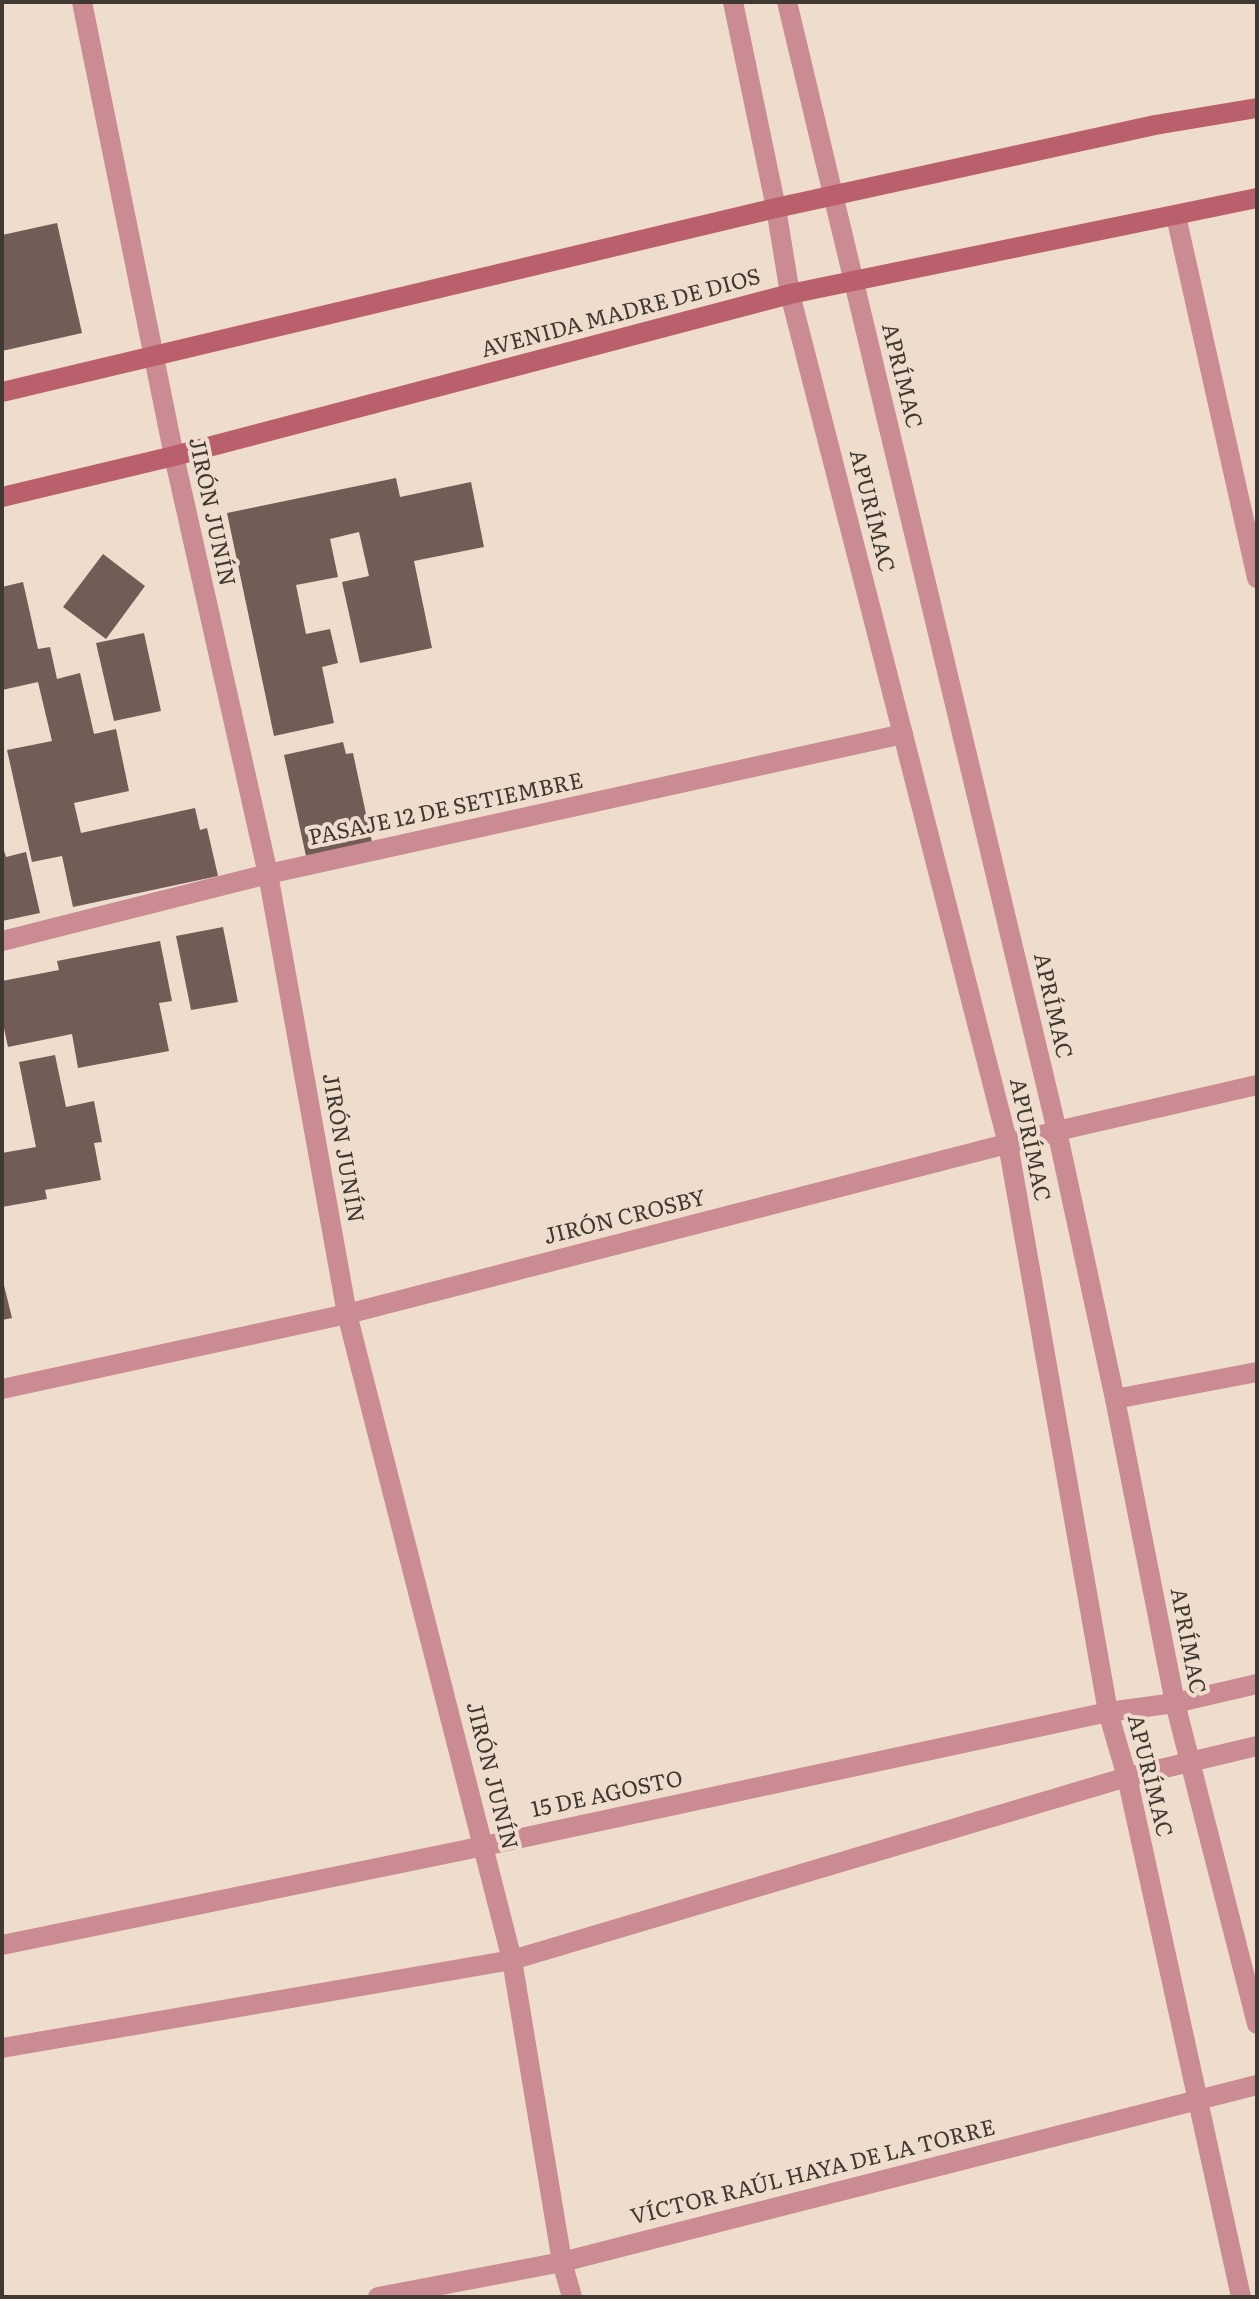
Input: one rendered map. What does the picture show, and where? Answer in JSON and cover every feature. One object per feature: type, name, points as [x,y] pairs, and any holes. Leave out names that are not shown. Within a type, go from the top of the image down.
[{"type":"main road","points":[[2,392],[776,208],[1155,125],[1257,108]]},
{"type":"main road","name":"AVENIDA MADRE DE DIOS","points":[[2,497],[174,456],[852,279],[1257,198]]},
{"type":"street","name":"JIRÓN JUNÍN","points":[[82,2],[174,456],[268,874],[347,1314],[512,1960],[562,2262],[572,2297]]},
{"type":"street","name":"APURÍMAC","points":[[733,2],[776,208],[790,294],[1008,1144],[1108,1712],[1127,1777],[1241,2297]]},
{"type":"street","name":"APRÍMAC","points":[[787,2],[1057,1131],[1115,1399],[1175,1703],[1257,2024]]},
{"type":"street","points":[[1176,216],[1257,578]]},
{"type":"street","name":"PASAJE 12 DE SETIEMBRE","points":[[2,941],[268,874],[903,734]]},
{"type":"street","name":"JIRÓN CROSBY","points":[[2,1389],[347,1314],[1057,1131],[1257,1085]]},
{"type":"street","points":[[1115,1399],[1257,1372]]},
{"type":"street","name":"15 DE AGOSTO","points":[[2,1945],[484,1846],[1108,1712],[1175,1703],[1257,1684]]},
{"type":"street","points":[[2,2048],[512,1960],[1127,1777],[1257,1746]]},
{"type":"street","name":"VÍCTOR RAÚL HAYA DE LA TORRE","points":[[378,2297],[562,2262],[1257,2085]]},
{"type":"building","points":[[57,223],[82,333],[2,351],[2,235]]},
{"type":"building","points":[[396,478],[400,497],[471,482],[484,547],[414,561],[432,648],[360,663],[342,582],[369,576],[359,532],[330,539],[338,577],[296,585],[306,634],[330,629],[338,663],[322,667],[334,723],[274,736],[227,513]]},
{"type":"building","points":[[103,554],[145,586],[106,639],[63,607]]},
{"type":"building","points":[[23,582],[38,649],[50,647],[57,679],[80,673],[94,734],[116,729],[129,791],[74,803],[81,833],[195,808],[200,830],[207,828],[218,876],[73,907],[62,856],[32,862],[7,750],[52,741],[38,682],[2,690],[2,587]]},
{"type":"building","points":[[144,633],[161,711],[114,721],[96,643]]},
{"type":"building","points":[[343,742],[346,754],[353,753],[372,842],[306,856],[284,755]]},
{"type":"building","points":[[2,844],[6,857],[26,852],[40,913],[2,921]]},
{"type":"building","points":[[223,927],[238,1002],[191,1010],[176,936]]},
{"type":"building","points":[[160,941],[172,1001],[159,1003],[169,1051],[78,1068],[72,1034],[8,1047],[2,1019],[2,981],[59,970],[57,961]]},
{"type":"building","points":[[55,1055],[66,1107],[94,1101],[102,1142],[94,1143],[101,1180],[45,1190],[47,1199],[2,1207],[2,1153],[36,1147],[19,1062]]},
{"type":"building","points":[[2,1277],[12,1318],[2,1320]]}]
